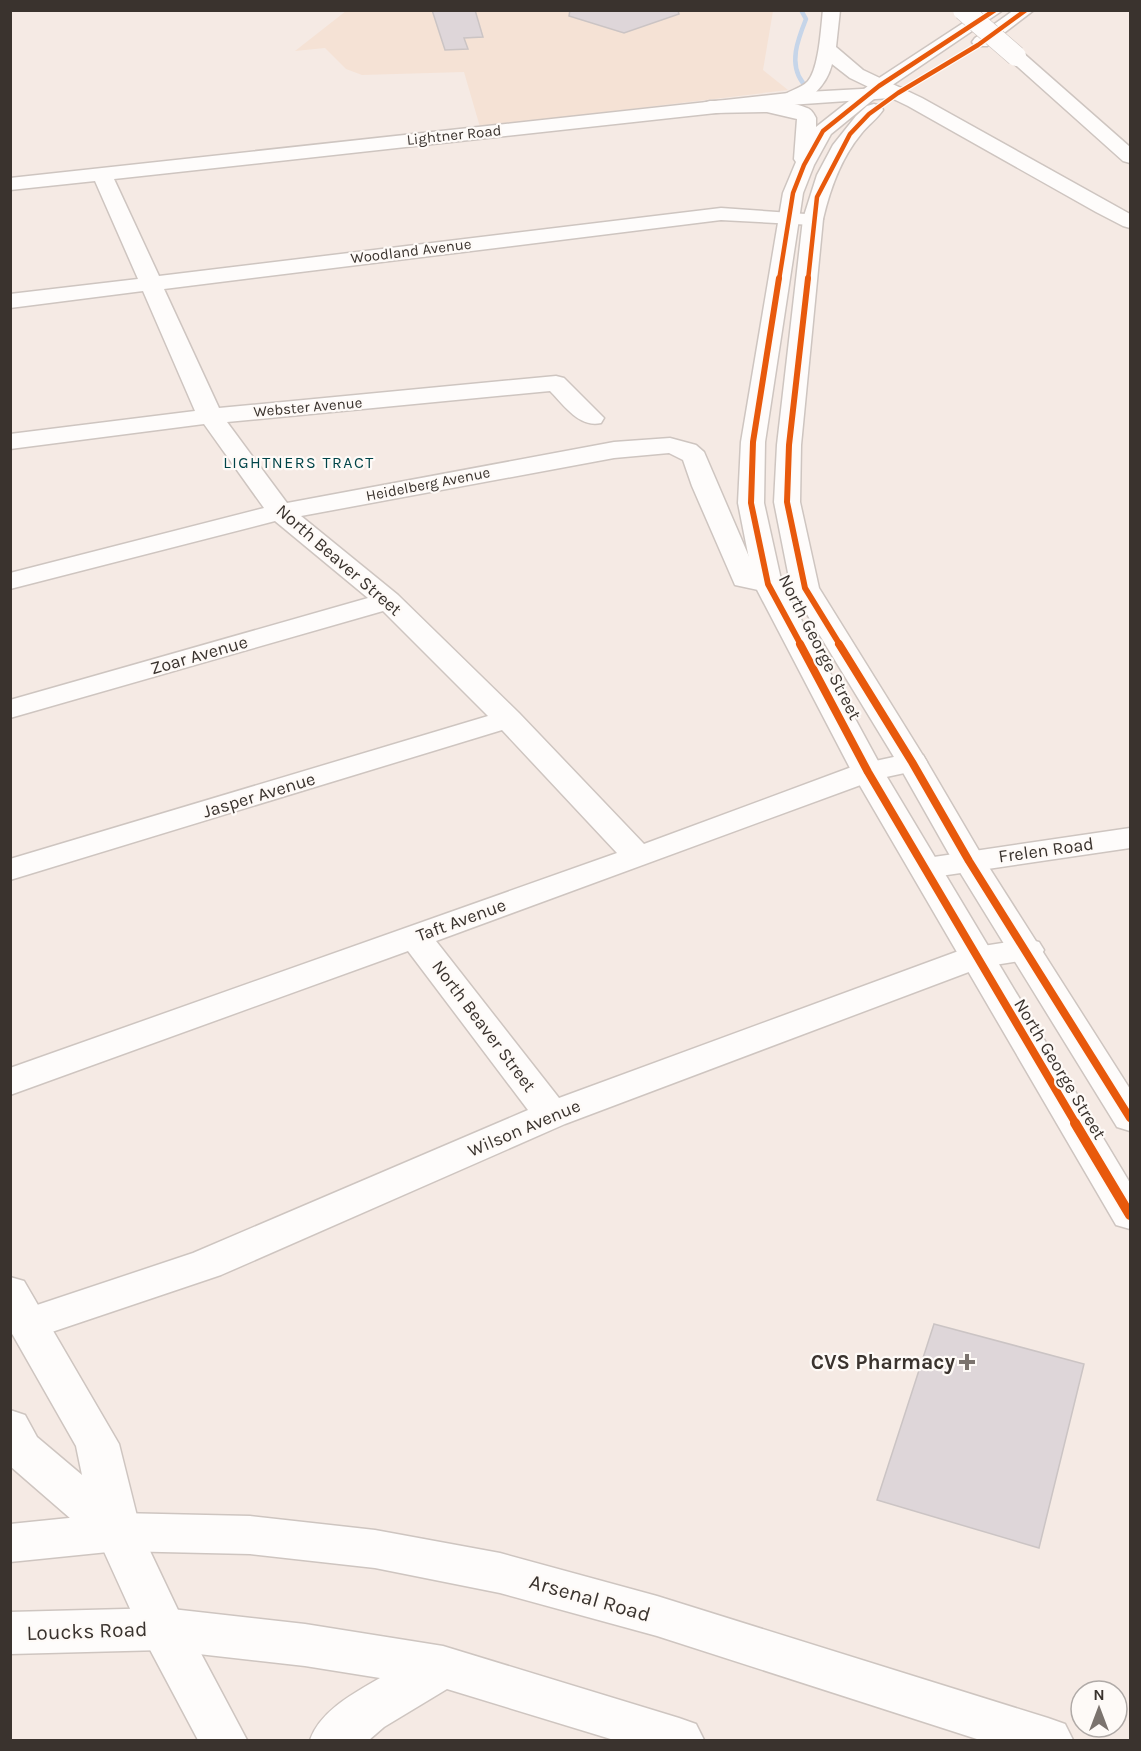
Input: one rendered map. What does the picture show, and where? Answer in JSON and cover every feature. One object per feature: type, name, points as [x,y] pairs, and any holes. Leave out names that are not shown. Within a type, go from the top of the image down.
[{"type":"main road","points":[[789,99],[811,90],[819,82],[827,48],[832,10]]},
{"type":"main road","points":[[963,10],[1023,52],[1131,137]]},
{"type":"main road","points":[[985,10],[1023,52],[1131,157]]},
{"type":"main road","name":"North George Street","points":[[995,10],[847,110],[823,131],[804,165],[793,193],[801,218],[787,502],[805,588],[912,762],[969,861],[1131,1118]]},
{"type":"main road","name":"North George Street","points":[[1026,10],[978,45],[898,93],[869,114],[850,134],[817,196],[801,218],[753,442],[751,503],[768,584],[868,772],[1131,1215]]},
{"type":"main road","points":[[827,48],[839,64],[876,89]]},
{"type":"main road","name":"Lightner Road","points":[[10,184],[876,89],[898,93]]},
{"type":"main road","points":[[898,93],[1131,222]]},
{"type":"main road","points":[[710,108],[767,106],[802,112],[807,118],[804,165]]},
{"type":"main road","name":"North Beaver Street","points":[[102,174],[210,416],[280,512],[388,601],[508,719],[638,857]]},
{"type":"main road","name":"Woodland Avenue","points":[[10,301],[721,214],[801,218]]},
{"type":"main road","name":"Webster Avenue","points":[[10,442],[210,416],[556,383],[592,418]]},
{"type":"main road","name":"Heidelberg Avenue","points":[[10,581],[280,512],[614,450],[670,445],[687,450],[695,457],[745,579],[768,584]]},
{"type":"main road","name":"Zoar Avenue","points":[[10,709],[388,601]]},
{"type":"main road","name":"Jasper Avenue","points":[[10,870],[508,719]]},
{"type":"main road","name":"Taft Avenue","points":[[10,1082],[868,772],[912,762]]},
{"type":"main road","name":"Frelen Road","points":[[927,868],[1131,838]]},
{"type":"main road","name":"North Beaver Street","points":[[415,937],[552,1115]]},
{"type":"main road","name":"Wilson Avenue","points":[[19,1308],[207,1264],[552,1115],[976,957],[1027,950]]},
{"type":"main road","points":[[19,1308],[97,1444],[118,1532],[163,1629],[223,1740]]},
{"type":"main road","points":[[10,1427],[22,1450],[118,1532]]},
{"type":"main road","points":[[10,1543],[118,1532]]},
{"type":"main road","name":"Arsenal Road","points":[[118,1532],[250,1535],[375,1549],[500,1573],[657,1616],[1048,1740]]},
{"type":"main road","points":[[163,1629],[305,1645],[443,1667],[679,1740]]},
{"type":"main road","name":"Loucks Road","points":[[10,1633],[163,1629]]},
{"type":"main road","points":[[334,1740],[367,1712],[443,1667]]},
{"type":"shaded area","points":[[346,11],[773,11],[763,70],[788,90],[480,127],[464,72],[362,75],[346,69],[325,48],[295,51]]},
{"type":"building","points":[[432,10],[475,10],[483,37],[464,38],[468,49],[445,50]]},
{"type":"building","points":[[570,10],[678,10],[679,14],[624,33],[569,16]]},
{"type":"building","name":"CVS Pharmacy","points":[[934,1324],[1084,1364],[1039,1548],[877,1500]]},
{"type":"waterway","points":[[801,10],[806,19],[795,60],[798,76],[803,83]]},
{"type":"cycle path","points":[[995,10],[879,86],[823,131],[804,165],[793,193],[753,442],[751,503],[768,584],[868,772],[1130,1215]]},
{"type":"cycle path","points":[[1026,10],[978,45],[898,93],[869,114],[850,134],[817,197],[789,445],[787,502],[805,588],[912,762],[969,861],[1130,1118]]},
{"type":"place","name":"CVS Pharmacy","points":[[967,1362]]},
{"type":"district","name":"LIGHTNERS TRACT","points":[[299,462]]}]
